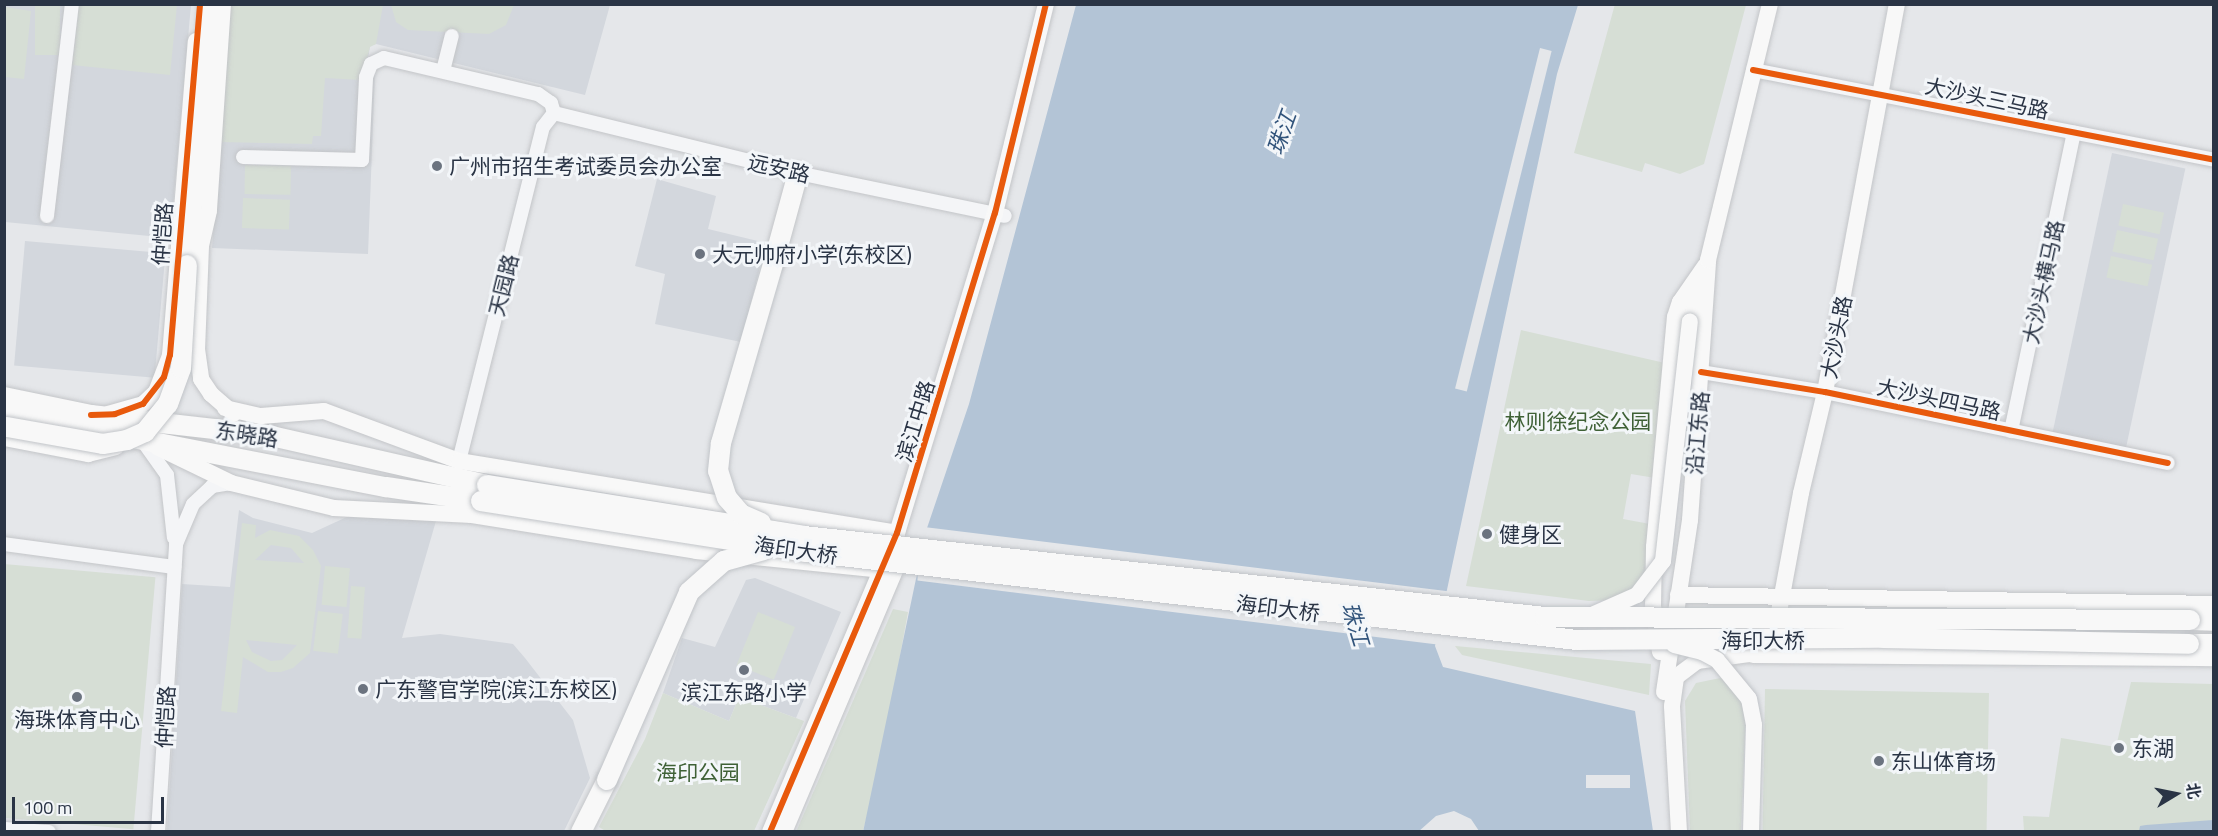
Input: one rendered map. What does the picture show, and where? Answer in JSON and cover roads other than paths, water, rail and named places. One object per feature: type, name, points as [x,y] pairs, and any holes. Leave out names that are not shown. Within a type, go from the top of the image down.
[{"type":"highway","points":[[201,246],[210,6]]},
{"type":"highway","points":[[5,426],[103,444],[127,440],[145,432],[168,404],[179,378],[210,6]]},
{"type":"highway","points":[[798,173],[721,443],[718,471],[727,498],[741,514],[805,544]]},
{"type":"highway","name":"东晓路","points":[[4,397],[92,415],[223,429],[268,425],[480,500]]},
{"type":"highway","name":"东晓路","points":[[5,426],[142,440],[386,487],[480,500]]},
{"type":"highway","name":"海印大桥","points":[[480,500],[1452,628],[1577,640],[1883,638],[2214,644]]},
{"type":"highway","points":[[581,831],[649,689],[681,606],[694,585],[711,569],[739,556],[805,544]]},
{"type":"highway","name":"海印大桥","points":[[805,544],[1564,618],[2214,621]]},
{"type":"main road","name":"滨江中路","points":[[770,831],[897,533],[1000,214],[1046,4]]},
{"type":"main road","name":"滨江中路","points":[[784,831],[901,556],[1000,214],[1057,4]]},
{"type":"main road","name":"沿江东路","points":[[1670,831],[1664,696],[1690,520],[1708,260],[1770,4]]},
{"type":"main road","name":"大沙头路","points":[[1750,656],[1770,643],[1782,597],[1801,493],[1825,392],[1878,95],[1897,4]]},
{"type":"main road","name":"仲恺路","points":[[92,415],[115,414],[143,404],[164,377],[170,355],[210,6]]},
{"type":"main road","name":"仲恺路","points":[[201,246],[197,349],[201,379],[225,408]]},
{"type":"main road","points":[[1564,618],[1598,614],[1625,603],[1648,585],[1663,561],[1690,322],[1708,260]]},
{"type":"main road","points":[[1664,696],[1653,606],[1654,547],[1675,317],[1680,302],[1698,281],[1708,260]]},
{"type":"main road","points":[[225,408],[268,425]]},
{"type":"main road","points":[[225,408],[247,422],[268,425],[324,411],[459,461],[704,504],[897,533],[901,556],[883,570],[696,551],[480,500],[390,511]]},
{"type":"main road","points":[[223,429],[247,422]]},
{"type":"main road","points":[[142,440],[231,483],[334,508],[390,511],[480,500]]},
{"type":"main road","points":[[386,487],[441,505]]},
{"type":"main road","points":[[696,551],[708,544],[711,535],[711,518],[704,504]]},
{"type":"main road","points":[[1750,656],[1721,653],[1692,639],[1683,626],[1678,595],[1803,599],[1976,597],[2214,604]]},
{"type":"main road","points":[[1795,656],[1789,642],[1789,625],[1795,606],[1803,599]]},
{"type":"main road","points":[[1646,640],[1687,647],[1710,656],[1736,679],[1749,699],[1754,724],[1751,831]]},
{"type":"main road","points":[[1679,831],[1672,706],[1676,677],[1683,669],[1710,658],[1750,656],[2214,658]]},
{"type":"street","points":[[47,216],[72,4]]},
{"type":"street","points":[[443,72],[452,36]]},
{"type":"street","points":[[243,157],[362,160],[366,77],[371,64],[384,58],[538,94],[551,103],[554,113]]},
{"type":"street","name":"大沙头三马路","points":[[1753,70],[2073,137],[2214,170]]},
{"type":"street","name":"远安路","points":[[554,113],[798,173],[1000,214]]},
{"type":"street","name":"天园路","points":[[459,461],[543,128],[554,113]]},
{"type":"street","name":"大沙头三马路","points":[[2073,137],[2214,160]]},
{"type":"street","name":"大沙头横马路","points":[[2011,431],[2073,137]]},
{"type":"street","name":"大沙头四马路","points":[[1701,372],[1825,392],[2168,464]]},
{"type":"street","points":[[142,440],[167,475],[174,523],[174,567]]},
{"type":"street","points":[[174,567],[176,544],[193,504],[212,486],[231,483]]},
{"type":"street","points":[[4,544],[174,567]]},
{"type":"street","name":"仲恺路","points":[[158,831],[174,567]]},
{"type":"street","points":[[4,829],[49,831]]},
{"type":"water","name":"珠江","points":[[1076,5],[1578,5],[1557,74],[1435,646],[1443,667],[1635,711],[1653,831],[1479,831],[1471,819],[1454,811],[1436,816],[1418,832],[863,832],[926,531],[969,404]]},
{"type":"water","name":"东湖","points":[[2213,820],[2213,831],[2139,831],[2140,826],[2146,825]]},
{"type":"place","name":"广州市招生考试委员会办公室","points":[[437,166]]},
{"type":"place","name":"大元帅府小学(东校区)","points":[[700,254]]},
{"type":"place","name":"健身区","points":[[1487,534]]},
{"type":"place","name":"滨江东路小学","points":[[744,670]]},
{"type":"place","name":"广东警官学院(滨江东校区)","points":[[363,689]]},
{"type":"place","name":"海珠体育中心","points":[[77,697]]},
{"type":"place","name":"东湖","points":[[2119,748]]},
{"type":"place","name":"东山体育场","points":[[1879,761]]},
{"type":"park label","name":"林则徐纪念公园","points":[[1578,421]]},
{"type":"park label","name":"海印公园","points":[[698,772]]}]
